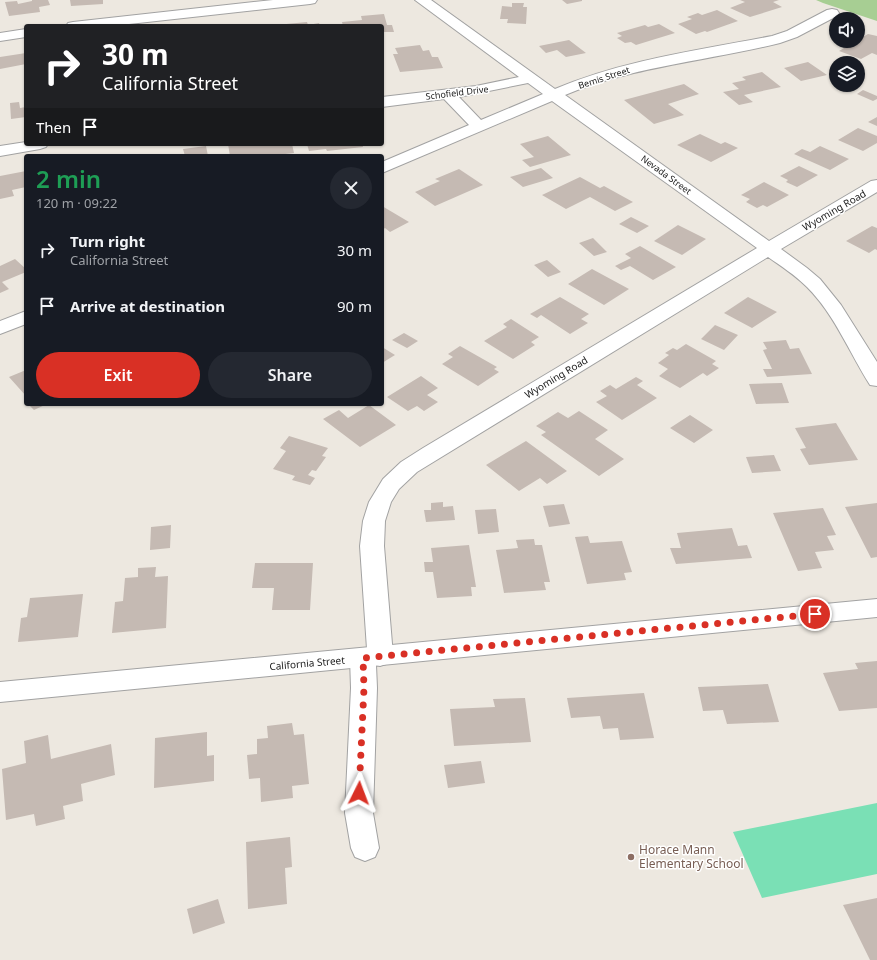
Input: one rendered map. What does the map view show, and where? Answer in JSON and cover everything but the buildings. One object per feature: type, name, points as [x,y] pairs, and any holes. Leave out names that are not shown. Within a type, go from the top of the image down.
[{"type":"street","points":[[91,24],[310,0]]},
{"type":"street","name":"Nevada Street","points":[[422,0],[801,272],[825,294],[842,318],[877,380]]},
{"type":"street","name":"Bemis Street","points":[[384,167],[554,95],[594,80],[650,64],[775,40],[792,34],[829,15]]},
{"type":"street","points":[[0,37],[24,33]]},
{"type":"street","name":"Schofield Drive","points":[[384,102],[492,88],[531,78]]},
{"type":"street","points":[[448,94],[479,127]]},
{"type":"street","points":[[0,151],[29,146]]},
{"type":"street","name":"Wyoming Road","points":[[365,848],[359,806],[364,688],[371,657],[372,546],[374,521],[380,502],[391,484],[409,467],[431,453],[769,248],[877,186]]},
{"type":"street","points":[[0,328],[24,318]]},
{"type":"street","name":"California Street","points":[[0,692],[877,608]]},
{"type":"green space","points":[[816,0],[877,0],[877,21],[865,17],[865,12],[850,12]]},
{"type":"green space","points":[[877,803],[877,874],[762,898],[733,832]]},
{"type":"place","name":"Horace Mann Elementary School","points":[[631,857]]},
{"type":"route","points":[[359,793],[364,688],[363,658],[815,614]]}]
